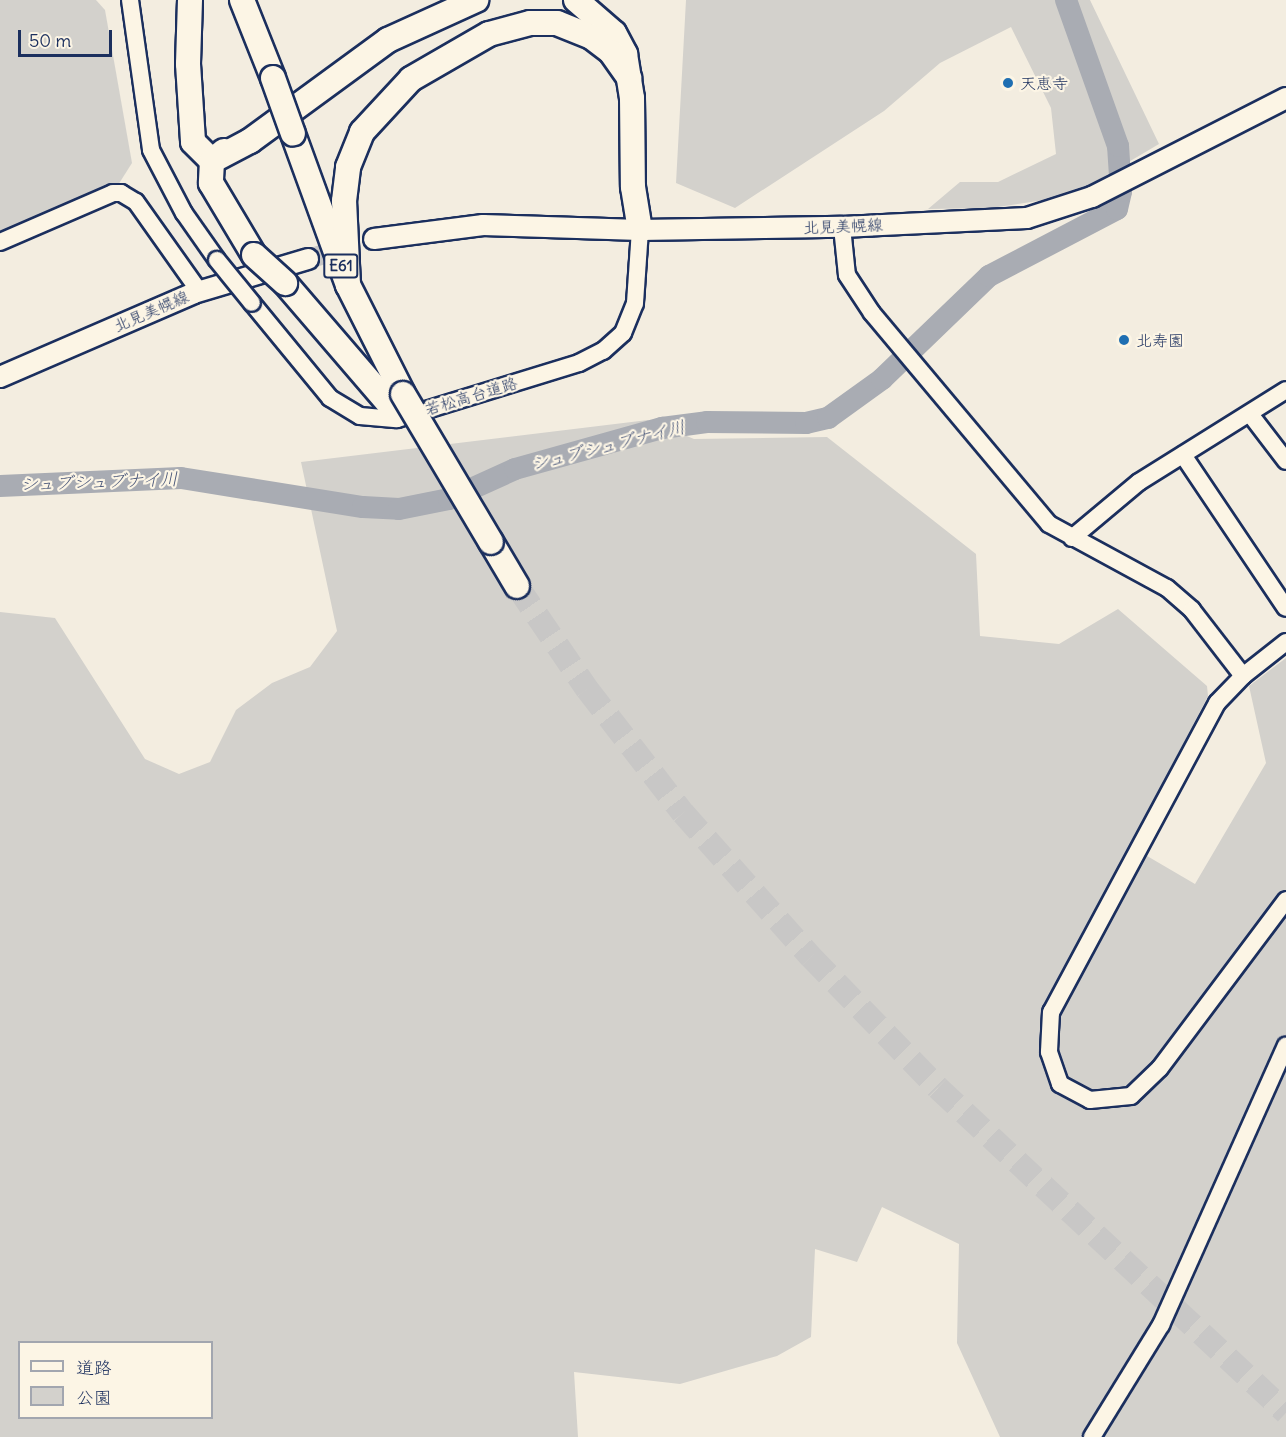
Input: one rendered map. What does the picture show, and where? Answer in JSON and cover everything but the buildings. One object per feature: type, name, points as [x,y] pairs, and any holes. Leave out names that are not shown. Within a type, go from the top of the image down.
[{"type":"highway","points":[[190,0],[188,64],[194,142],[212,161],[211,183],[254,255],[285,283],[396,399]]},
{"type":"highway","name":"E61","points":[[242,0],[273,78],[348,285],[396,399],[427,440],[513,578]]},
{"type":"highway","points":[[212,161],[311,79],[389,27],[446,0]]},
{"type":"highway","points":[[212,161],[250,141],[388,40],[476,0]]},
{"type":"highway","points":[[576,0],[614,33],[625,54],[629,78],[633,187],[640,230]]},
{"type":"highway","points":[[602,0],[625,24],[639,49],[644,70],[647,186],[640,230]]},
{"type":"highway","points":[[348,285],[344,201],[348,167],[362,132],[411,79],[489,34],[530,23],[557,23],[590,36],[611,52],[629,78]]},
{"type":"main road","name":"北見美幌線","points":[[374,239],[483,225],[640,230],[842,227],[1027,218],[1092,197],[1286,98]]},
{"type":"main road","name":"北見美幌線","points":[[0,377],[200,291],[308,259]]},
{"type":"street","name":"若松高台道路","points":[[130,0],[151,150],[184,213],[218,260],[330,398],[360,416],[397,419],[579,363],[603,351],[623,333],[635,303],[640,230]]},
{"type":"street","points":[[0,242],[113,193],[121,193],[136,202],[200,291]]},
{"type":"street","points":[[842,227],[847,276],[899,350],[1049,524],[1072,538],[1111,555],[1167,588],[1192,610],[1243,676]]},
{"type":"street","points":[[1072,538],[1139,482],[1286,390]]},
{"type":"street","points":[[1250,414],[1286,461]]},
{"type":"street","points":[[1183,455],[1286,608]]},
{"type":"street","points":[[1286,642],[1243,676],[1217,703],[1051,1012],[1049,1052],[1060,1084],[1090,1101],[1131,1096],[1160,1068],[1286,900]]},
{"type":"street","points":[[1092,1437],[1161,1325],[1286,1046]]},
{"type":"green space","points":[[0,0],[96,0],[105,10],[132,163],[113,193],[0,242]]},
{"type":"green space","points":[[686,0],[1090,0],[1159,144],[1071,196],[991,208],[928,209],[960,182],[998,182],[1056,154],[1051,108],[1011,27],[940,63],[884,111],[735,208],[676,183]]},
{"type":"green space","points":[[648,420],[694,439],[827,437],[976,554],[980,636],[1059,644],[1118,609],[1207,686],[1208,696],[1130,846],[1195,884],[1266,763],[1249,686],[1286,658],[1286,1437],[1000,1437],[957,1343],[959,1244],[882,1207],[857,1262],[815,1249],[811,1337],[777,1356],[680,1384],[574,1372],[578,1437],[0,1437],[0,612],[55,618],[145,759],[179,774],[210,762],[236,710],[272,683],[310,667],[337,631],[301,462]]},
{"type":"waterway","name":"シュブシュブナイ川","points":[[0,486],[181,478],[363,507],[399,509],[449,499],[515,469],[662,428],[707,422],[806,423],[828,418],[882,379],[989,276],[1117,209],[1121,191],[1118,146],[1066,0]]},
{"type":"tunnel","points":[[308,259],[374,239]]},
{"type":"tunnel","points":[[517,586],[587,689],[683,813],[811,957],[938,1088],[1286,1413]]},
{"type":"place","name":"天恵寺","points":[[1008,83]]},
{"type":"place","name":"北寿園","points":[[1124,340]]}]
